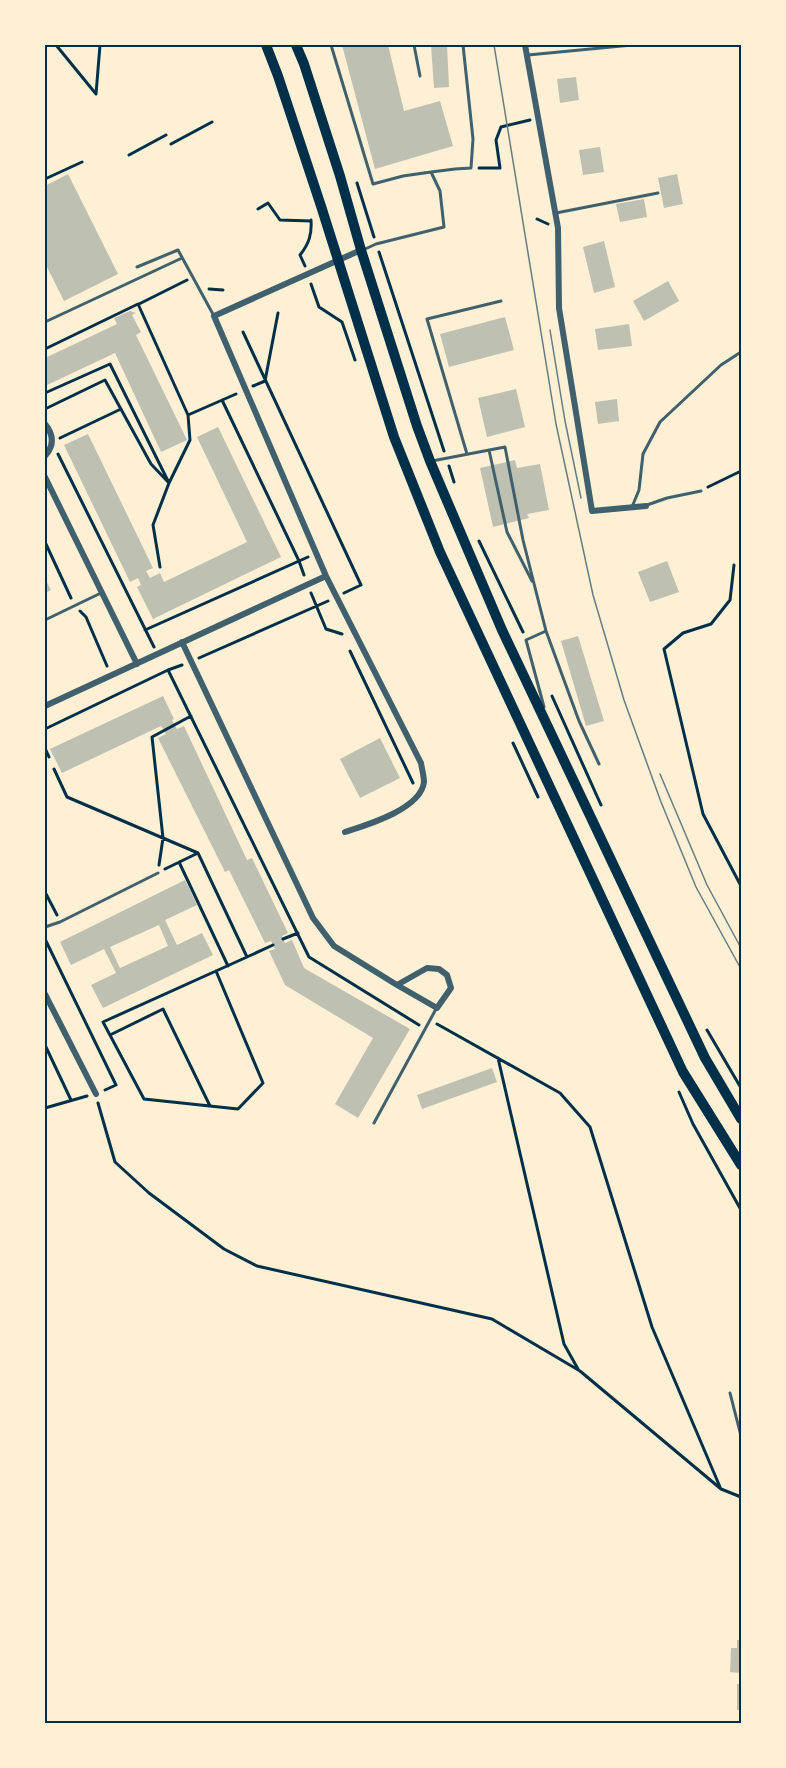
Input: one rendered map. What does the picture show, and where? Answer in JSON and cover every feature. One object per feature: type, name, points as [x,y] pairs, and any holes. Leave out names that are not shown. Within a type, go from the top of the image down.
[{"type":"main road","points":[[266,45],[325,217],[394,437],[440,552],[683,1072],[741,1165]]},
{"type":"main road","points":[[296,45],[430,461],[502,630],[550,732],[705,1058],[741,1119]]},
{"type":"street","points":[[525,45],[558,228],[560,308],[592,511],[646,506]]},
{"type":"street","points":[[345,832],[375,822],[411,804],[419,795],[424,783],[421,763],[326,576],[214,316],[361,250]]},
{"type":"street","points":[[45,424],[49,429],[52,442],[45,456]]},
{"type":"street","points":[[45,477],[137,664]]},
{"type":"street","points":[[45,706],[326,576]]},
{"type":"street","points":[[182,642],[313,918],[334,946],[397,984],[437,1008],[451,988],[447,975],[439,969],[428,968],[397,984]]},
{"type":"street","points":[[45,994],[96,1094]]},
{"type":"lane","points":[[331,45],[373,184],[404,176],[471,168],[473,139],[463,45]]},
{"type":"lane","points":[[414,45],[420,76]]},
{"type":"lane","points":[[526,55],[632,45]]},
{"type":"lane","points":[[361,250],[444,227],[440,191],[431,172]]},
{"type":"lane","points":[[555,213],[658,193]]},
{"type":"lane","points":[[137,267],[178,250],[214,316]]},
{"type":"lane","points":[[45,322],[182,258]]},
{"type":"lane","points":[[467,454],[427,320],[501,301]]},
{"type":"lane","points":[[632,507],[639,490],[643,454],[660,422],[722,365],[741,352]]},
{"type":"lane","points":[[430,461],[505,447],[523,540],[546,631],[579,721],[599,764]]},
{"type":"lane","points":[[489,450],[507,532],[535,588]]},
{"type":"lane","points":[[646,506],[667,498],[701,491]]},
{"type":"lane","points":[[45,620],[102,593]]},
{"type":"lane","points":[[546,631],[526,640],[550,732]]},
{"type":"lane","points":[[45,927],[60,922],[158,873]]},
{"type":"lane","points":[[374,1123],[437,1008]]},
{"type":"lane","points":[[730,1393],[741,1436]]},
{"type":"path","points":[[56,45],[96,94],[100,45]]},
{"type":"path","points":[[471,168],[500,168],[496,140],[501,128],[538,117]]},
{"type":"path","points":[[171,144],[212,122]]},
{"type":"path","points":[[129,154],[166,135]]},
{"type":"path","points":[[45,178],[82,162]]},
{"type":"path","points":[[258,208],[268,203],[280,220],[312,221],[325,217]]},
{"type":"path","points":[[349,209],[364,204]]},
{"type":"path","points":[[45,349],[193,277]]},
{"type":"path","points":[[138,304],[188,415],[190,440],[169,483],[153,525],[160,567]]},
{"type":"path","points":[[265,381],[278,313]]},
{"type":"path","points":[[243,332],[361,585],[336,597]]},
{"type":"path","points":[[45,393],[110,364],[169,483]]},
{"type":"path","points":[[45,409],[105,380],[151,465],[169,483]]},
{"type":"path","points":[[188,415],[265,381]]},
{"type":"path","points":[[222,400],[299,561],[326,629],[342,633]]},
{"type":"path","points":[[121,409],[52,442],[157,653]]},
{"type":"path","points":[[701,491],[741,471]]},
{"type":"path","points":[[146,630],[316,553]]},
{"type":"path","points":[[734,565],[730,600],[711,624],[683,633],[664,649],[703,814],[741,886]]},
{"type":"path","points":[[347,644],[419,795]]},
{"type":"path","points":[[158,873],[163,838],[152,736],[191,716]]},
{"type":"path","points":[[45,748],[49,757]]},
{"type":"path","points":[[54,769],[67,797],[198,853],[247,957]]},
{"type":"path","points":[[158,873],[198,853]]},
{"type":"path","points":[[179,862],[228,966]]},
{"type":"path","points":[[45,892],[60,922]]},
{"type":"path","points":[[283,939],[298,933]]},
{"type":"path","points":[[216,971],[263,1083],[238,1109],[144,1099],[103,1022],[273,945]]},
{"type":"path","points":[[110,1035],[164,1009],[210,1106]]},
{"type":"path","points":[[430,1020],[560,1093],[590,1127],[652,1327],[720,1489]]},
{"type":"path","points":[[45,1045],[71,1101]]},
{"type":"path","points":[[498,1058],[564,1344],[580,1371]]},
{"type":"path","points":[[96,1094],[115,1162],[149,1193],[224,1249],[257,1266],[492,1319],[580,1371],[720,1489],[741,1497]]},
{"type":"building","points":[[342,45],[388,45],[404,111],[440,101],[453,146],[375,169]]},
{"type":"building","points":[[431,45],[447,45],[449,87],[434,88]]},
{"type":"building","points":[[576,77],[579,100],[560,103],[557,79]]},
{"type":"building","points":[[600,147],[604,172],[583,175],[579,150]]},
{"type":"building","points":[[68,174],[118,274],[64,301],[45,263],[45,186]]},
{"type":"building","points":[[677,174],[683,204],[664,208],[658,178]]},
{"type":"building","points":[[644,199],[647,217],[620,222],[616,204]]},
{"type":"building","points":[[604,241],[615,287],[594,293],[583,247]]},
{"type":"building","points":[[668,281],[679,301],[644,321],[633,301]]},
{"type":"building","points":[[130,311],[136,313],[132,315],[141,332],[136,335],[187,440],[161,452],[115,353],[45,386],[45,358],[117,324],[114,318]]},
{"type":"building","points":[[505,317],[514,350],[449,367],[440,334]]},
{"type":"building","points":[[629,324],[632,346],[598,350],[595,329]]},
{"type":"building","points":[[516,389],[525,427],[487,437],[478,398]]},
{"type":"building","points":[[617,399],[619,421],[598,424],[595,402]]},
{"type":"building","points":[[218,427],[281,557],[153,619],[137,587],[141,585],[138,578],[130,582],[64,445],[88,434],[153,568],[146,571],[150,578],[160,573],[164,582],[247,542],[197,437]]},
{"type":"building","points":[[515,460],[517,468],[540,464],[549,510],[527,514],[529,518],[493,527],[480,468]]},
{"type":"building","points":[[667,561],[679,592],[650,602],[638,572]]},
{"type":"building","points":[[45,578],[51,590],[45,593]]},
{"type":"building","points":[[578,636],[604,721],[586,726],[561,641]]},
{"type":"building","points":[[163,696],[177,729],[184,726],[247,860],[252,858],[288,933],[282,936],[285,943],[292,940],[304,968],[410,1029],[358,1118],[335,1104],[373,1038],[285,985],[269,951],[275,949],[271,941],[265,943],[229,870],[225,872],[158,738],[166,734],[161,726],[62,773],[50,749]]},
{"type":"building","points":[[380,738],[400,778],[360,798],[340,759]]},
{"type":"building","points":[[185,880],[197,905],[165,920],[177,945],[202,933],[213,955],[103,1008],[91,985],[116,973],[104,949],[71,965],[60,942]],"holes":[[[159,925],[168,946],[120,968],[110,947]]]},
{"type":"building","points":[[492,1068],[497,1082],[422,1109],[417,1095]]},
{"type":"building","points":[[737,1640],[741,1640],[741,1673],[730,1672],[731,1648],[737,1648]]},
{"type":"building","points":[[737,1684],[741,1684],[741,1710],[737,1710]]},
{"type":"tram line","points":[[494,45],[556,424],[593,595],[624,700],[661,802],[696,887],[741,969]]},
{"type":"tram line","points":[[550,330],[581,498]]},
{"type":"tram line","points":[[660,774],[707,885],[741,948]]}]
